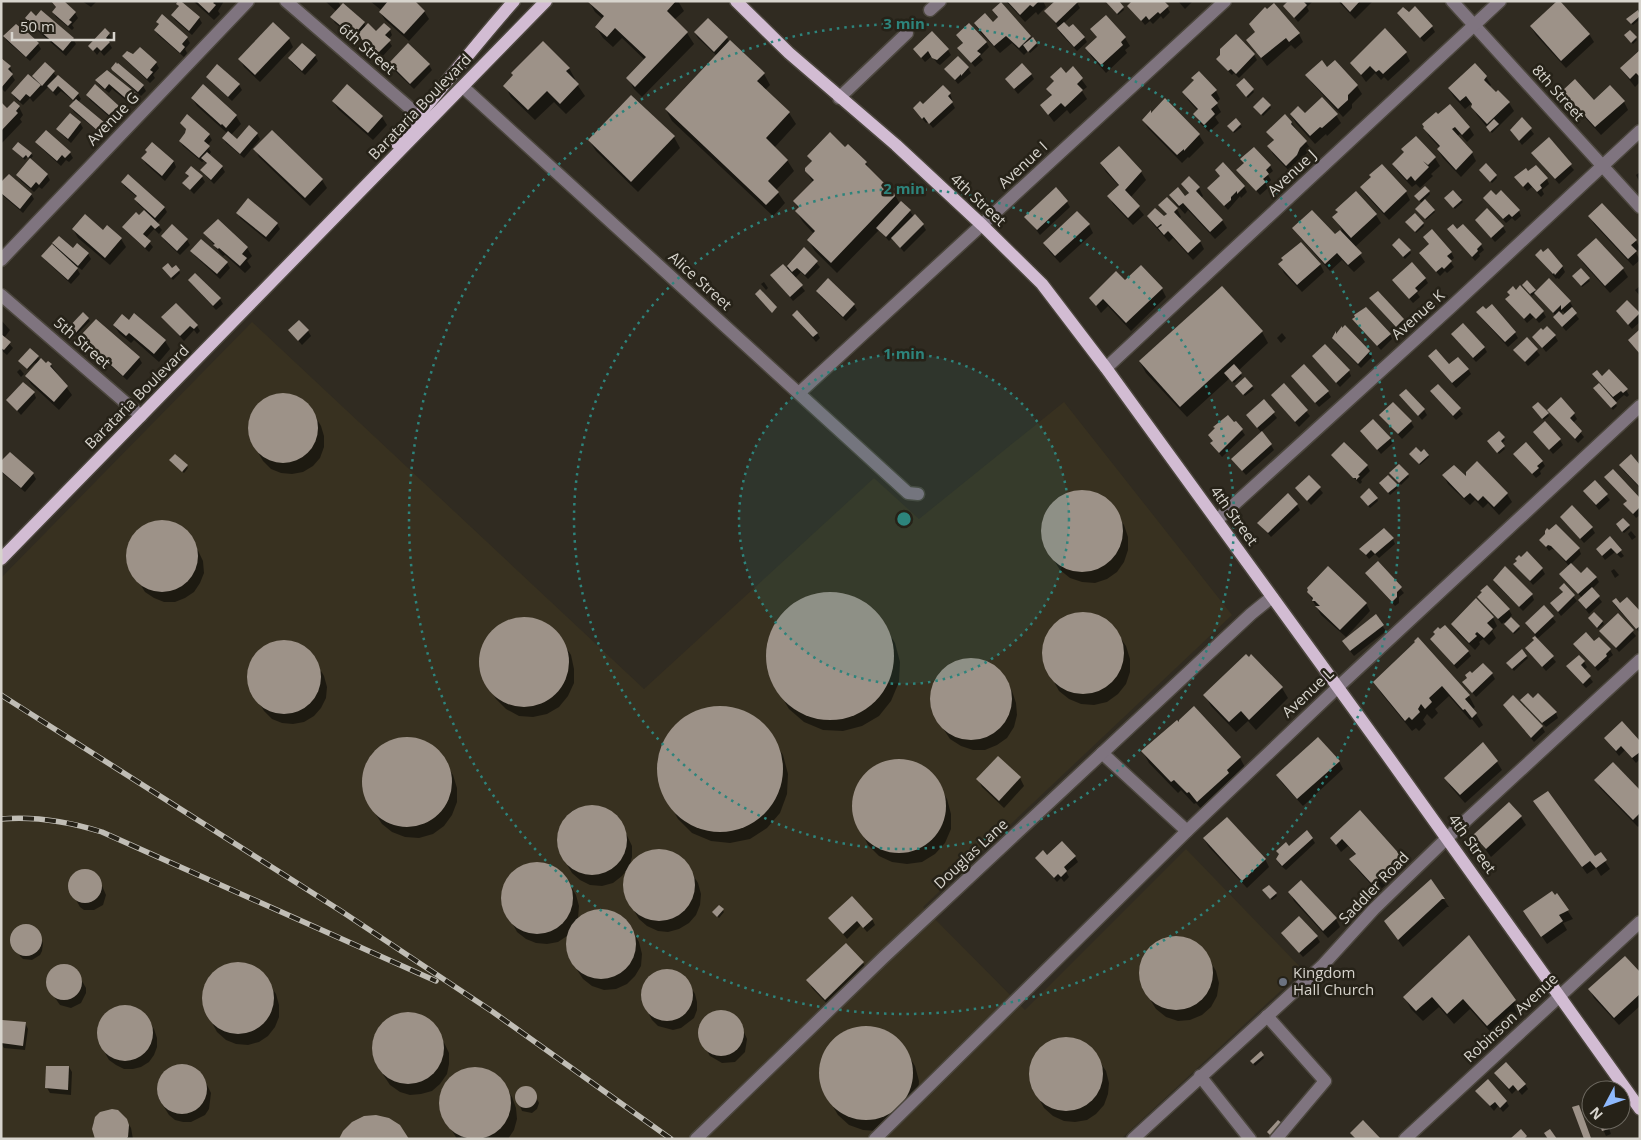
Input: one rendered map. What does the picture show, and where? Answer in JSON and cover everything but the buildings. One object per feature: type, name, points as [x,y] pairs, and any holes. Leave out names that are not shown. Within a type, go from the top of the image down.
[{"type":"main road","name":"Barataria Boulevard","points":[[1,559],[296,258],[423,119],[480,40],[514,1]]},
{"type":"main road","name":"Barataria Boulevard","points":[[423,119],[462,87],[546,1]]},
{"type":"main road","name":"4th Street","points":[[736,1],[789,53],[839,98],[896,145],[1042,284],[1217,520],[1640,1109]]},
{"type":"street","name":"Avenue G","points":[[1,260],[248,1]]},
{"type":"street","name":"6th Street","points":[[286,1],[423,119]]},
{"type":"street","points":[[930,10],[940,1]]},
{"type":"street","name":"Avenue I","points":[[799,393],[1225,1]]},
{"type":"street","name":"8th Street","points":[[1452,1],[1640,207]]},
{"type":"street","name":"Avenue J","points":[[1106,368],[1500,1]]},
{"type":"street","points":[[839,98],[908,32]]},
{"type":"street","name":"Alice Street","points":[[462,87],[908,493],[918,494]]},
{"type":"street","name":"Avenue K","points":[[1217,520],[1451,307],[1640,131]]},
{"type":"street","name":"5th Street","points":[[1,295],[141,416]]},
{"type":"street","name":"Avenue L","points":[[875,1139],[1186,831],[1640,406]]},
{"type":"street","name":"Douglas Lane","points":[[696,1139],[884,957],[1251,614],[1272,597]]},
{"type":"street","name":"Saddler Road","points":[[1133,1139],[1322,966],[1374,909],[1447,838],[1640,660]]},
{"type":"street","points":[[1102,753],[1186,831]]},
{"type":"street","name":"Robinson Avenue","points":[[1404,1139],[1640,922]]},
{"type":"street","points":[[1267,1016],[1325,1081],[1276,1139]]},
{"type":"street","points":[[1200,1076],[1250,1139]]},
{"type":"shaded area","points":[[252,322],[644,689],[874,478],[919,519],[1064,402],[1232,615],[923,907],[1025,1010],[1186,849],[1303,970],[1121,1139],[1,1139],[1,578]]},
{"type":"railway","points":[[1,695],[341,911],[493,1012],[671,1139]]},
{"type":"railway","points":[[1,819],[27,818],[52,821],[78,825],[102,832],[436,981]]},
{"type":"place","name":"Kingdom Hall Church","points":[[1283,982]]}]
